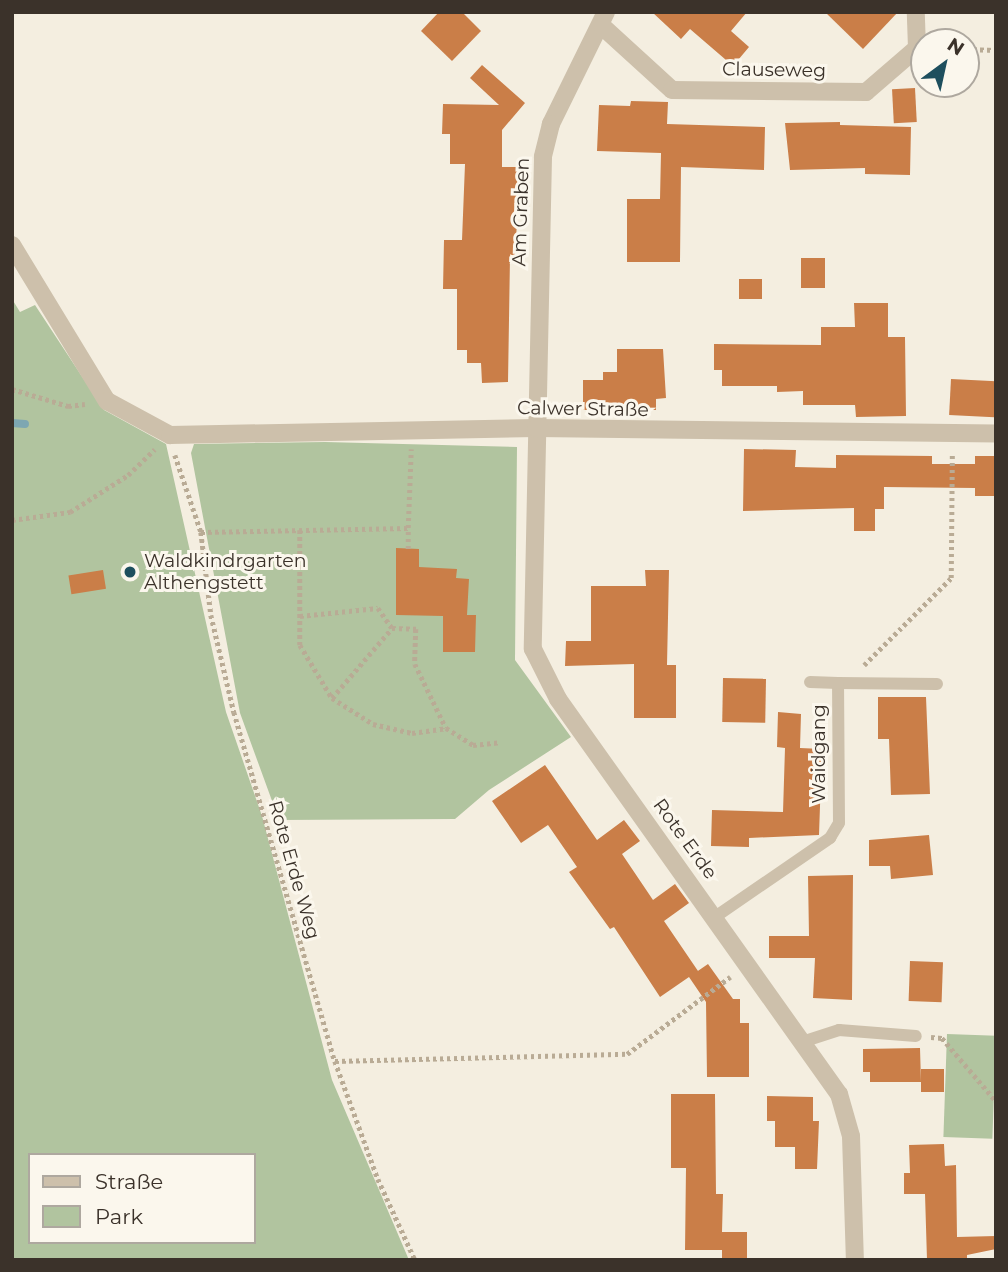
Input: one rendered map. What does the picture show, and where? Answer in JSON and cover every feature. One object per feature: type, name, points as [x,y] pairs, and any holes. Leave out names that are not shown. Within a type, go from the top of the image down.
[{"type":"street","name":"Clauseweg","points":[[604,20],[672,90],[866,92],[917,48],[916,12]]},
{"type":"street","name":"Am Graben","points":[[536,428],[543,157],[551,124],[604,20]]},
{"type":"street","points":[[12,245],[107,401],[170,435]]},
{"type":"street","name":"Calwer Straße","points":[[170,435],[536,428],[996,435]]},
{"type":"street","name":"Rote Erde","points":[[536,428],[533,649],[558,699],[839,1094],[851,1136],[855,1260]]},
{"type":"lane","name":"Waidgang","points":[[715,917],[830,838],[839,823],[838,683],[810,682]]},
{"type":"lane","points":[[838,683],[937,684]]},
{"type":"lane","points":[[802,1042],[839,1030],[916,1036]]},
{"type":"path","points":[[12,389],[68,406],[107,401]]},
{"type":"path","points":[[12,520],[70,512],[128,475],[170,435]]},
{"type":"path","points":[[838,683],[863,665],[951,578],[953,436]]},
{"type":"path","points":[[408,549],[411,461]]},
{"type":"path","name":"Rote Erde Weg","points":[[182,477],[201,532],[211,615],[234,712],[335,1061],[378,1180],[415,1260]]},
{"type":"path","points":[[201,532],[408,527]]},
{"type":"path","points":[[300,530],[300,645],[331,698],[373,724],[412,733],[446,728]]},
{"type":"path","points":[[300,616],[378,608],[392,628]]},
{"type":"path","points":[[331,698],[392,628]]},
{"type":"path","points":[[392,628],[416,629],[415,664],[446,728],[473,745],[500,743]]},
{"type":"path","points":[[335,1061],[627,1054],[748,965]]},
{"type":"path","points":[[916,1036],[942,1038],[996,1101]]},
{"type":"green space","points":[[12,299],[20,312],[35,305],[104,410],[166,444],[226,712],[262,816],[332,1080],[409,1260],[12,1260]]},
{"type":"green space","points":[[325,442],[517,447],[515,660],[571,737],[489,790],[455,819],[279,820],[240,713],[191,453],[194,444]]},
{"type":"green space","points":[[947,1034],[996,1036],[992,1139],[943,1137]]},
{"type":"building","points":[[439,12],[462,12],[481,31],[452,61],[421,31]]},
{"type":"building","points":[[652,12],[747,12],[731,31],[749,47],[733,66],[690,29],[681,39]]},
{"type":"building","points":[[825,12],[898,12],[863,49]]},
{"type":"building","points":[[482,65],[525,103],[502,130],[502,167],[525,167],[525,187],[519,186],[515,257],[510,257],[508,382],[482,383],[481,363],[467,363],[467,350],[457,350],[457,289],[443,289],[444,240],[462,240],[465,164],[450,164],[450,134],[442,134],[443,104],[499,105],[470,78]]},
{"type":"building","points":[[910,88],[910,98],[916,98],[917,122],[894,123],[892,89]]},
{"type":"building","points":[[631,101],[668,102],[667,124],[765,127],[764,170],[681,167],[680,262],[627,262],[627,199],[660,199],[661,153],[597,151],[599,105],[630,106]]},
{"type":"building","points":[[840,122],[840,125],[911,127],[910,175],[865,174],[865,168],[790,170],[785,123]]},
{"type":"building","points":[[801,258],[825,258],[825,288],[801,288]]},
{"type":"building","points":[[739,279],[762,279],[762,299],[739,299]]},
{"type":"building","points":[[854,303],[888,303],[888,337],[905,337],[906,416],[856,417],[855,405],[803,405],[803,391],[777,392],[777,386],[722,386],[722,370],[714,370],[714,344],[821,345],[821,327],[855,327]]},
{"type":"building","points":[[617,349],[663,349],[666,398],[656,399],[656,410],[583,410],[583,380],[603,380],[603,372],[617,372]]},
{"type":"building","points":[[951,379],[996,381],[994,417],[949,415]]},
{"type":"building","points":[[744,449],[796,450],[795,467],[836,468],[836,455],[932,456],[932,464],[975,464],[975,456],[996,456],[996,496],[975,496],[975,488],[884,487],[884,509],[875,509],[875,531],[854,531],[854,508],[743,511]]},
{"type":"building","points":[[396,548],[419,549],[419,567],[457,569],[456,578],[469,579],[467,615],[476,615],[475,652],[443,652],[443,616],[396,615]]},
{"type":"building","points":[[103,570],[106,589],[71,594],[68,575]]},
{"type":"building","points":[[645,570],[669,570],[667,665],[676,665],[676,718],[634,718],[634,664],[565,666],[566,641],[591,641],[591,586],[646,586]]},
{"type":"building","points":[[723,678],[766,679],[765,723],[722,722]]},
{"type":"building","points":[[878,697],[926,697],[930,794],[891,795],[889,739],[878,739]]},
{"type":"building","points":[[778,712],[801,714],[800,748],[822,749],[819,835],[749,838],[749,847],[711,846],[712,810],[783,812],[785,748],[777,747]]},
{"type":"building","points":[[545,765],[597,840],[624,820],[640,841],[622,854],[653,900],[675,884],[689,903],[664,921],[698,971],[708,964],[733,999],[740,999],[740,1023],[749,1023],[749,1077],[707,1077],[706,1002],[689,977],[660,997],[614,927],[610,929],[569,872],[577,867],[548,825],[521,843],[492,801]]},
{"type":"building","points":[[929,835],[933,875],[891,879],[890,866],[869,866],[869,840]]},
{"type":"building","points":[[853,875],[852,1000],[813,998],[815,958],[769,958],[769,936],[809,936],[808,876]]},
{"type":"building","points":[[910,961],[943,962],[942,1002],[909,1001]]},
{"type":"building","points":[[920,1048],[921,1082],[870,1082],[870,1072],[863,1072],[863,1049]]},
{"type":"building","points":[[921,1069],[944,1069],[944,1092],[921,1092]]},
{"type":"building","points":[[671,1094],[715,1094],[716,1194],[723,1194],[722,1232],[747,1232],[747,1260],[722,1260],[722,1250],[685,1250],[686,1168],[671,1168]]},
{"type":"building","points":[[767,1096],[813,1097],[813,1121],[819,1121],[817,1169],[795,1169],[795,1147],[775,1147],[775,1121],[767,1121]]},
{"type":"building","points":[[944,1144],[945,1166],[956,1165],[957,1237],[996,1236],[996,1249],[967,1255],[967,1259],[927,1260],[925,1194],[904,1194],[904,1173],[910,1173],[909,1145]]},
{"type":"waterway","points":[[12,423],[25,424]]},
{"type":"place","name":"Waldkindrgarten Althengstett","points":[[130,572]]}]
